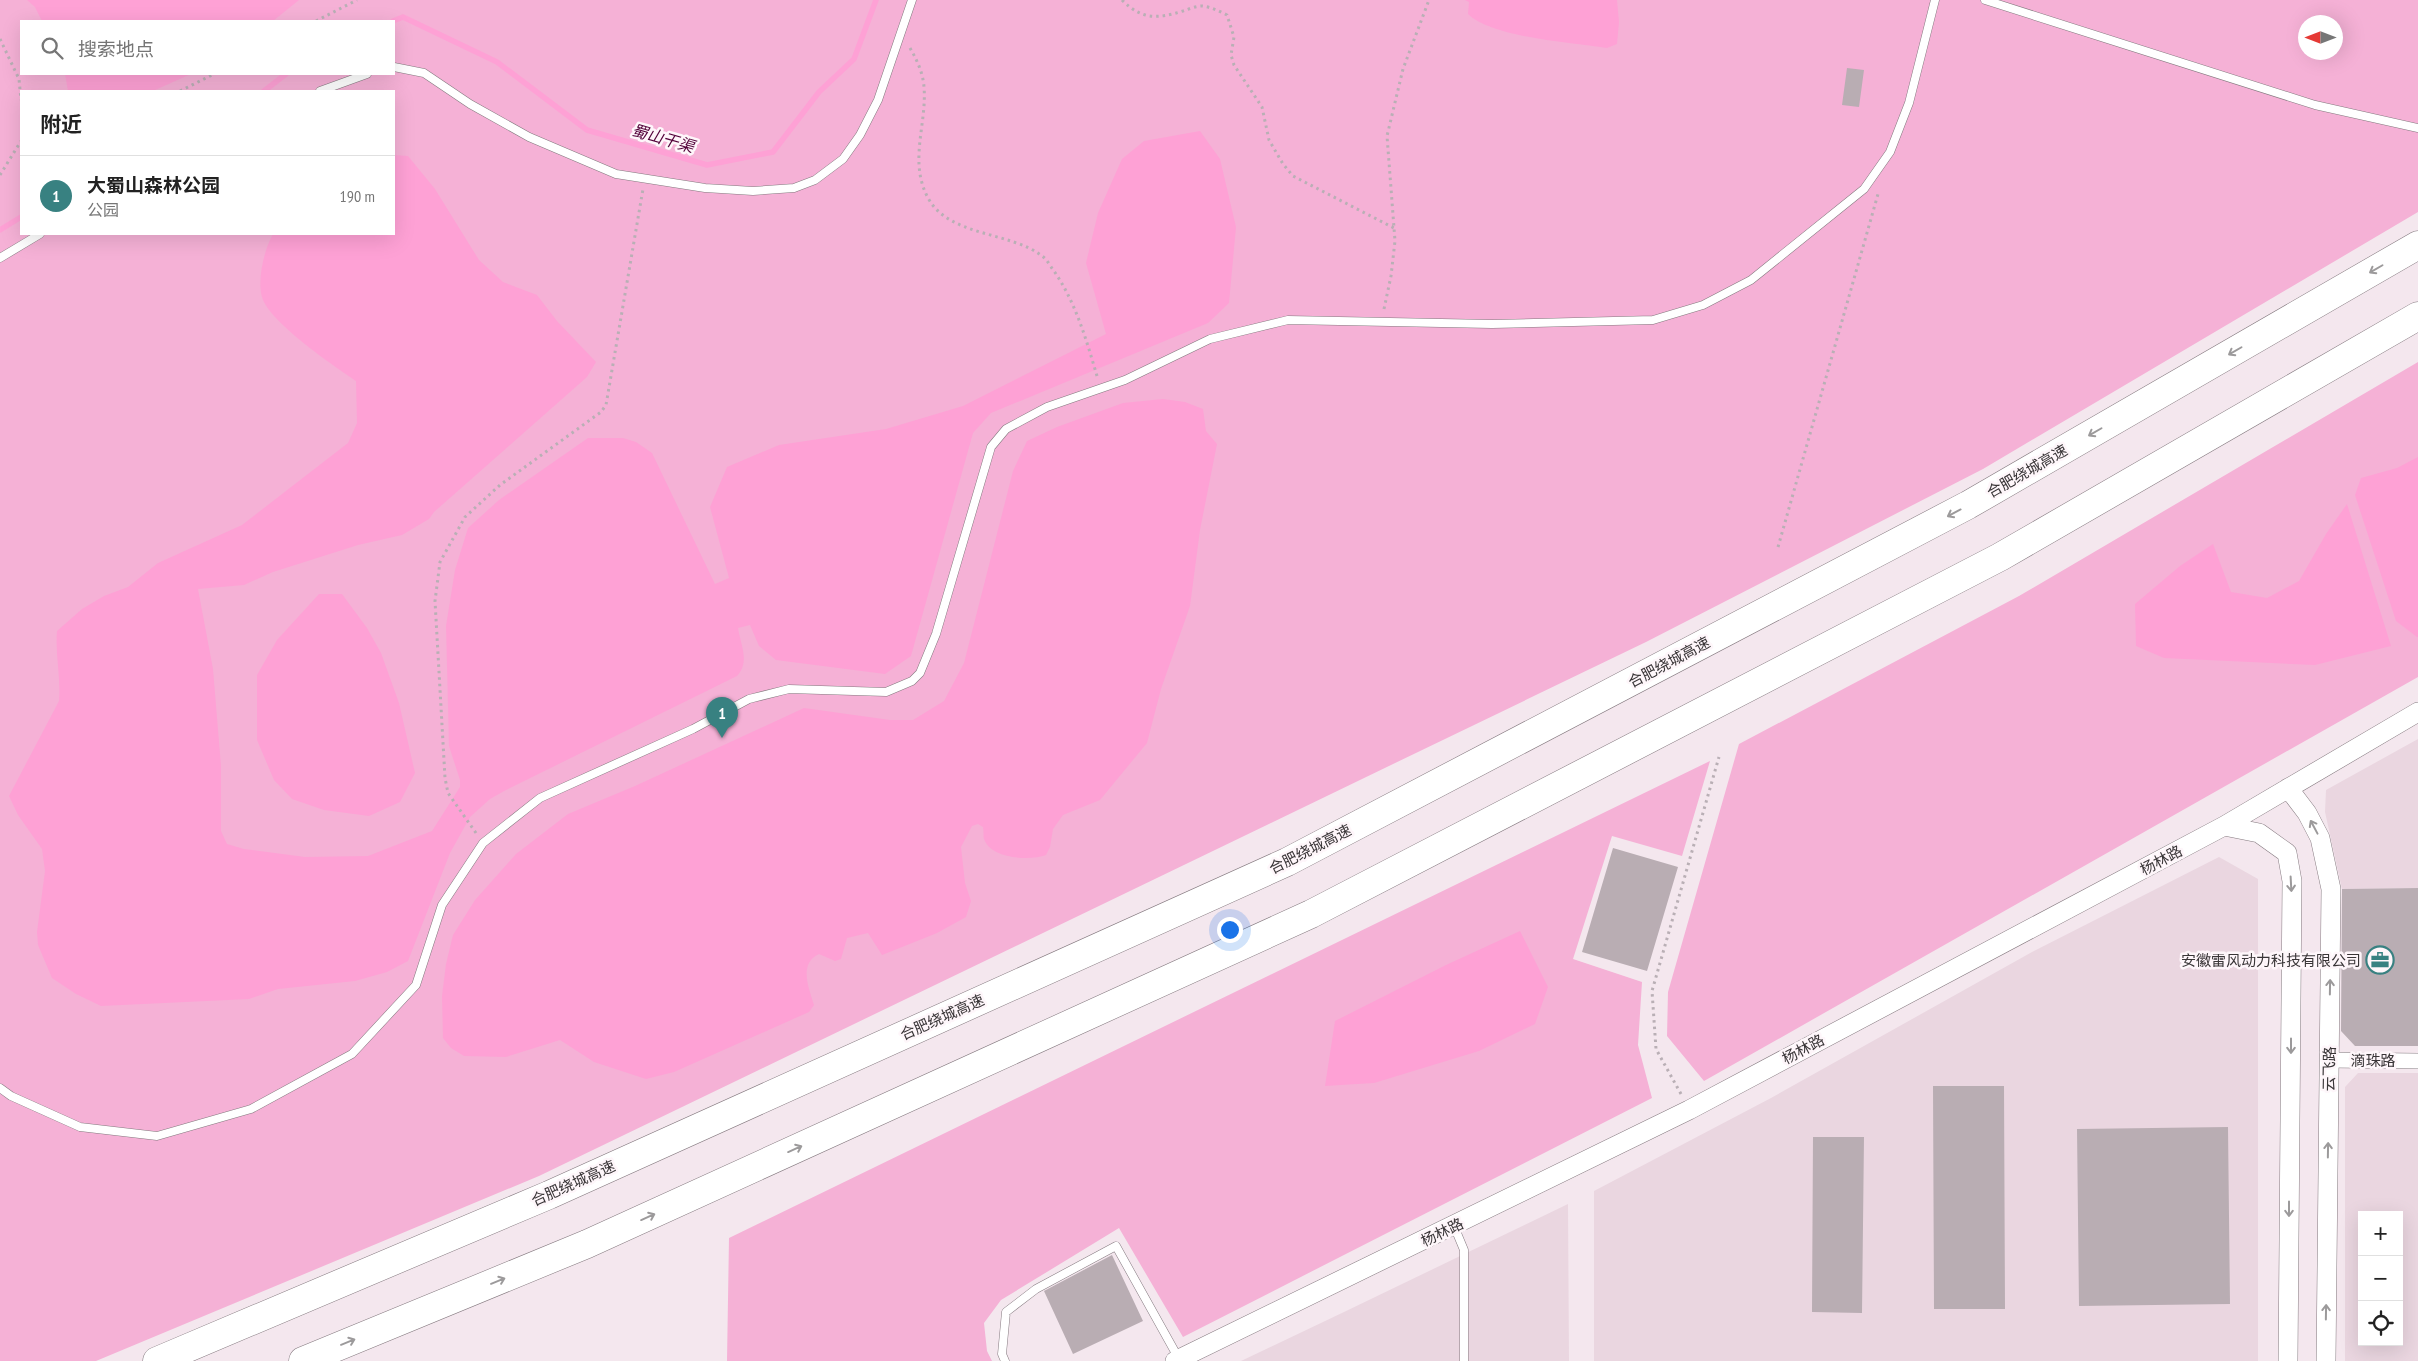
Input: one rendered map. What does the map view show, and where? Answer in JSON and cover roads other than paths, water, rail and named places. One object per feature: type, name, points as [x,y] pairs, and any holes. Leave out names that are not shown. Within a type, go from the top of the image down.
[{"type":"highway","name":"合肥绕城高速","points":[[157,1361],[549,1194],[1287,862],[1968,506],[2418,245]]},
{"type":"highway","points":[[303,1361],[587,1244],[1312,914],[2000,557],[2418,316]]},
{"type":"street","name":"杨林路","points":[[1177,1360],[1689,1110],[2224,826],[2418,712]]},
{"type":"street","name":"云飞路","points":[[2288,788],[2307,813],[2320,838],[2331,889],[2326,1361]]},
{"type":"street","points":[[2224,826],[2259,833],[2287,853],[2292,881],[2288,1361]]},
{"type":"street","name":"滴珠路","points":[[2329,1060],[2418,1060]]},
{"type":"lane","points":[[395,67],[424,74],[470,104],[529,137],[616,174],[644,180],[705,188],[753,191],[794,188],[815,180],[843,160],[860,135],[878,100],[912,0]]},
{"type":"lane","points":[[0,1088],[10,1096],[80,1127],[157,1136],[251,1109],[352,1054],[416,985],[442,905],[483,843],[540,798],[694,729],[749,699],[788,689],[886,692],[912,681],[920,673],[936,634],[988,456],[994,442],[1006,429],[1048,407],[1126,380],[1210,339],[1288,320],[1492,324],[1653,320],[1703,305],[1751,280],[1864,189],[1890,152],[1908,104],[1935,0]]},
{"type":"lane","points":[[1985,0],[2315,105],[2418,128]]},
{"type":"lane","points":[[323,90],[364,75]]},
{"type":"lane","points":[[0,258],[38,235]]},
{"type":"lane","points":[[1454,1226],[1464,1250],[1464,1361]]},
{"type":"lane","points":[[1005,1361],[1002,1354],[1006,1312],[1036,1289],[1116,1246],[1177,1360]]},
{"type":"waterway","name":"蜀山干渠","points":[[395,20],[403,17],[497,62],[587,130],[707,165],[773,152],[819,92],[854,59],[876,0]]},
{"type":"waterway","name":"蜀山干渠","points":[[265,90],[285,75]]},
{"type":"waterway","name":"蜀山干渠","points":[[0,230],[20,218]]},
{"type":"place","name":"大蜀山森林公园","points":[[722,738]]},
{"type":"place","name":"安徽雷风动力科技有限公司","points":[[2380,960]]}]
